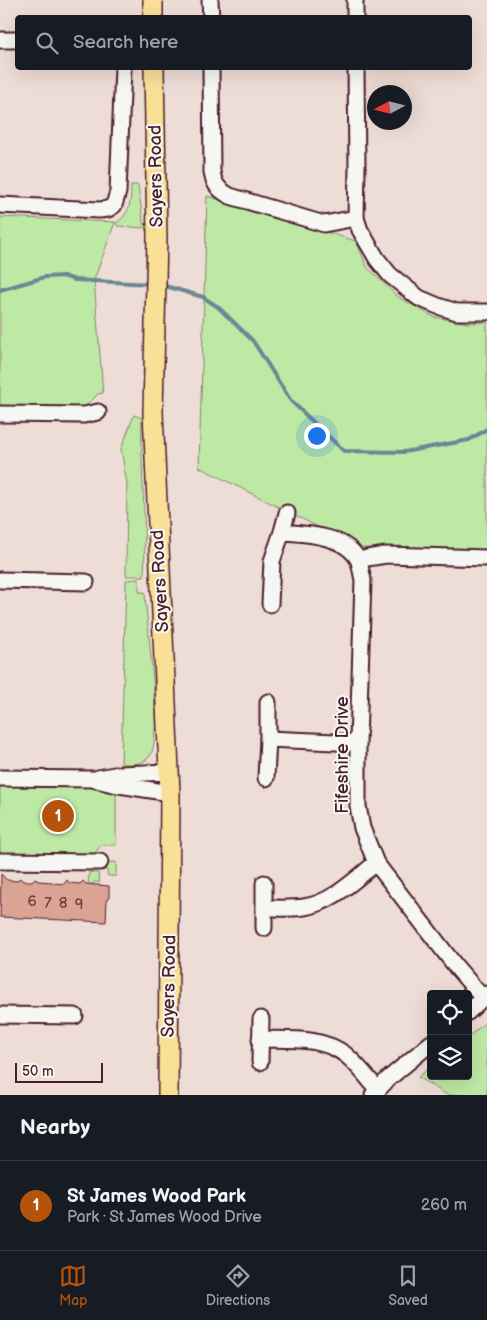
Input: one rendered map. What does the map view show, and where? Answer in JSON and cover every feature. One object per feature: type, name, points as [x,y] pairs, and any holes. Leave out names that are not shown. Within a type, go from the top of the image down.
[{"type":"main road","points":[[153,0],[154,15]]},
{"type":"main road","name":"Sayers Road","points":[[154,70],[157,237],[152,412],[170,772],[167,1095]]},
{"type":"street","points":[[210,0],[211,15]]},
{"type":"street","points":[[355,0],[356,15]]},
{"type":"street","points":[[0,40],[15,40]]},
{"type":"street","points":[[0,205],[100,210],[108,209],[114,205],[118,192],[122,70]]},
{"type":"street","points":[[211,70],[212,172],[213,179],[219,189],[230,196],[324,224],[356,218]]},
{"type":"street","points":[[356,70],[356,218],[360,230],[377,259],[390,275],[419,298],[457,312],[487,312]]},
{"type":"street","points":[[0,414],[84,415],[98,412]]},
{"type":"street","points":[[270,604],[272,561],[287,513]]},
{"type":"street","points":[[282,532],[315,534],[337,542],[356,555],[359,561],[386,556],[487,558]]},
{"type":"street","name":"Fifeshire Drive","points":[[359,561],[363,580],[358,744],[358,806],[362,828],[376,863],[458,968],[485,996]]},
{"type":"street","points":[[0,580],[86,582]]},
{"type":"street","points":[[266,778],[268,702]]},
{"type":"street","points":[[268,739],[358,744]]},
{"type":"street","points":[[0,778],[92,779],[120,774],[170,772]]},
{"type":"street","points":[[92,779],[170,793]]},
{"type":"street","points":[[0,861],[100,862]]},
{"type":"street","points":[[264,908],[302,908],[317,904],[336,895],[376,863]]},
{"type":"street","points":[[264,883],[264,928]]},
{"type":"street","points":[[472,1008],[485,996]]},
{"type":"street","points":[[0,1015],[75,1016]]},
{"type":"street","points":[[260,1062],[261,1019]]},
{"type":"street","points":[[260,1039],[313,1041],[338,1049],[350,1059],[375,1092],[427,1046]]},
{"type":"green space","points":[[131,185],[138,185],[144,228],[117,226],[116,223],[125,215],[129,206]]},
{"type":"green space","points":[[207,196],[356,241],[367,267],[398,297],[434,317],[468,323],[487,322],[487,551],[360,548],[199,467]]},
{"type":"green space","points":[[0,217],[115,222],[94,280],[103,393],[98,394],[83,409],[0,408]]},
{"type":"green space","points":[[134,415],[142,418],[145,536],[144,576],[126,576],[127,484],[121,449]]},
{"type":"green space","points":[[139,579],[139,592],[145,592],[154,704],[154,745],[150,756],[144,761],[121,764],[126,580]]},
{"type":"green space","points":[[0,783],[116,787],[116,845],[101,845],[93,856],[0,857]]},
{"type":"green space","points":[[116,862],[116,876],[108,876],[105,863]]},
{"type":"green space","points":[[89,872],[98,873],[100,882],[94,882],[88,887]]},
{"type":"green space","points":[[487,1021],[487,1095],[447,1095],[418,1077],[427,1070],[427,1080],[472,1080],[472,1034]]},
{"type":"building","points":[[1,874],[7,880],[17,881],[20,878],[23,881],[32,881],[35,878],[38,881],[54,883],[64,884],[67,880],[69,883],[80,884],[83,881],[86,884],[109,886],[106,922],[0,917]]},
{"type":"waterway","points":[[0,290],[45,277],[63,276],[75,280],[150,284]]},
{"type":"waterway","points":[[162,285],[203,297],[218,307],[253,341],[291,401],[344,451],[404,452],[469,440],[487,429]]},
{"type":"place","name":"St James Wood Park","points":[[58,816]]}]
